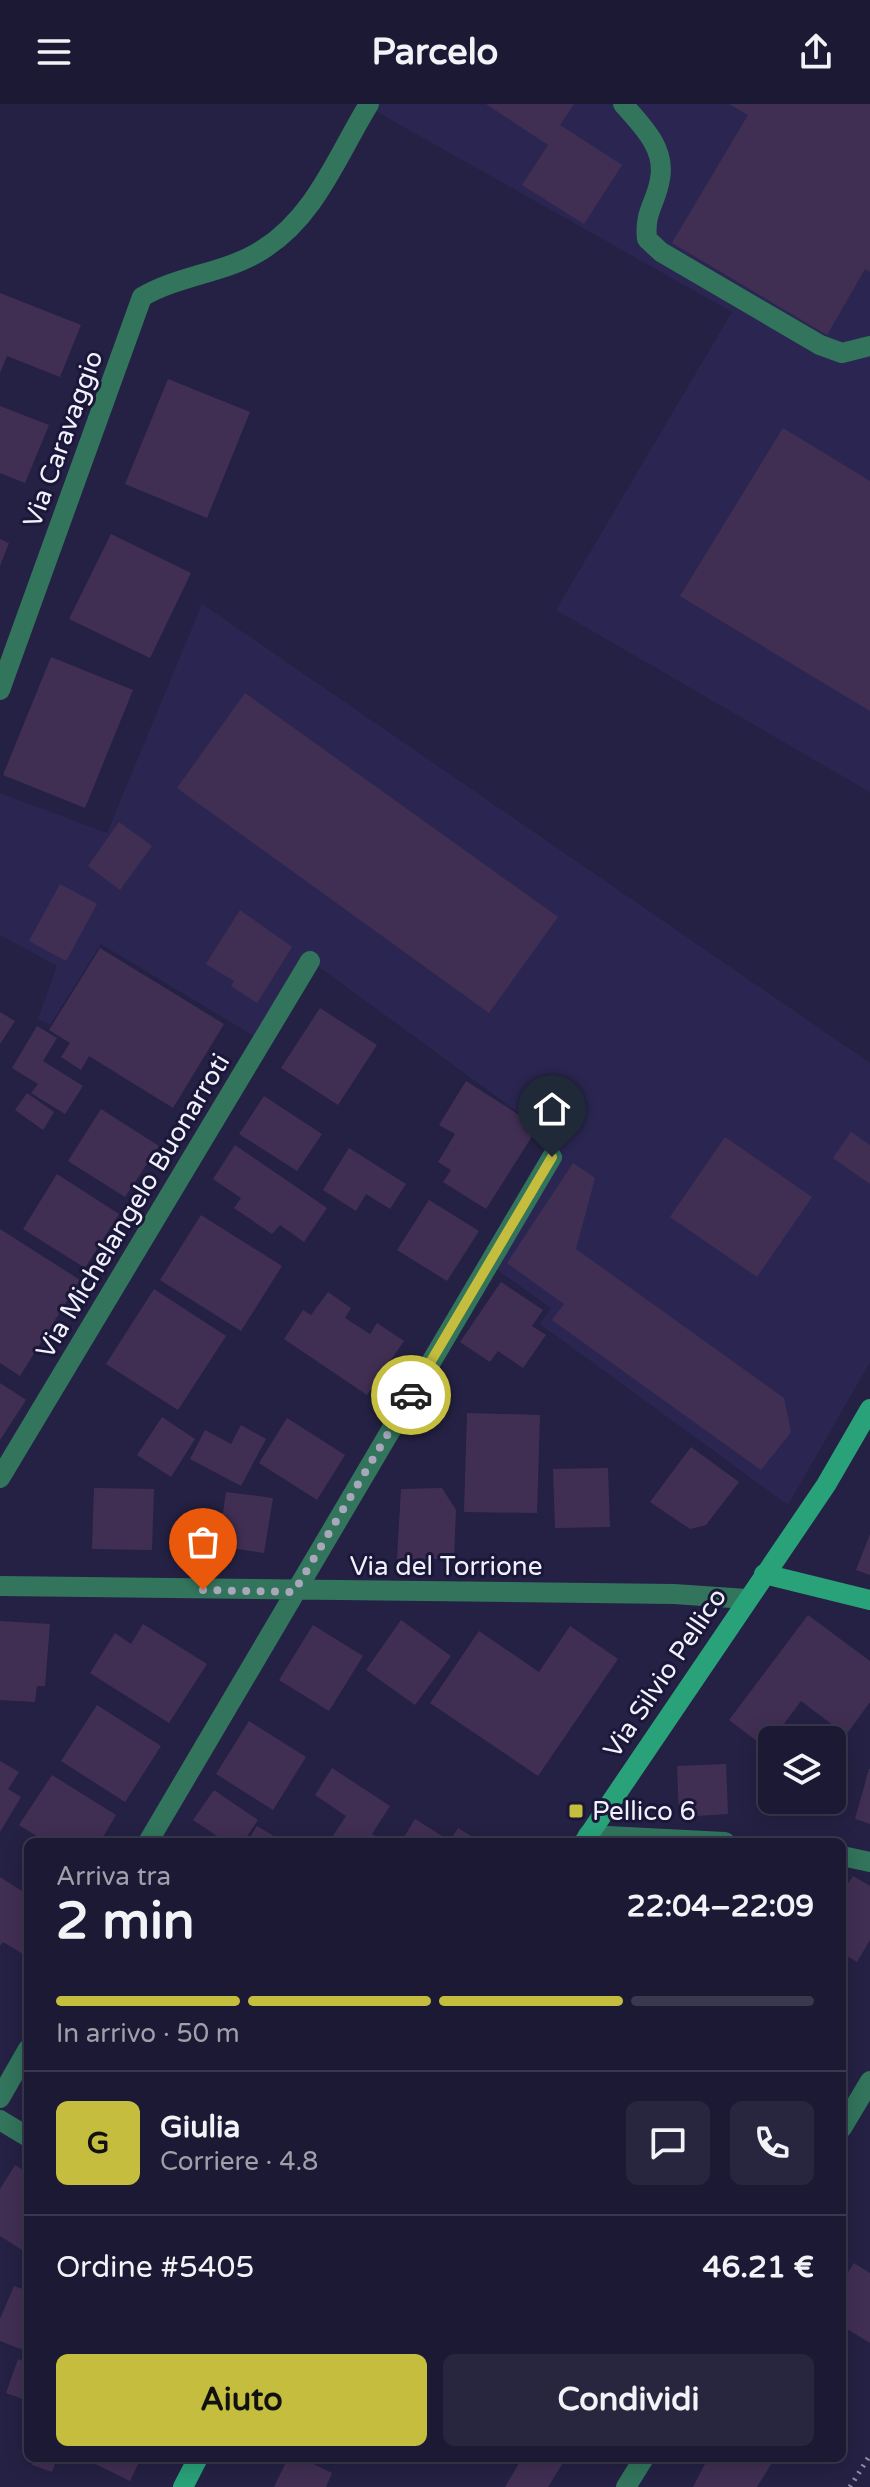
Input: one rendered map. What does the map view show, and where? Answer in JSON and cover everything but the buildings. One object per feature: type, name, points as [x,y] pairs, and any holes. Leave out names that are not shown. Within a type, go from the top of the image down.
[{"type":"main road","name":"Via Silvio Pellico","points":[[586,1838],[826,1485],[870,1409]]},
{"type":"main road","points":[[764,1574],[870,1600]]},
{"type":"main road","points":[[183,2487],[196,2462]]},
{"type":"street","name":"Via Caravaggio","points":[[0,690],[142,297],[261,251],[302,216],[345,151],[369,104]]},
{"type":"street","points":[[623,104],[655,140],[661,178],[645,219],[647,239],[661,252],[820,345],[842,353],[870,346]]},
{"type":"street","name":"Via Michelangelo Buonarroti","points":[[0,1478],[310,961]]},
{"type":"street","points":[[150,1838],[552,1157]]},
{"type":"street","name":"Via del Torrione","points":[[0,1586],[294,1592],[674,1594],[747,1599]]},
{"type":"street","points":[[846,1857],[870,1862]]},
{"type":"street","points":[[0,2098],[24,2056]]},
{"type":"street","points":[[846,2121],[870,2081]]},
{"type":"street","points":[[0,2120],[24,2135]]},
{"type":"street","points":[[626,2487],[642,2462]]},
{"type":"path","points":[[850,2487],[870,2455]]},
{"type":"shaded area","points":[[363,104],[870,104],[870,792],[556,610],[732,312]]},
{"type":"shaded area","points":[[202,604],[870,1063],[870,1362],[788,1505],[540,1324],[551,1308],[489,1264],[560,1143],[311,961],[262,1041],[101,944],[50,1025],[38,1019],[57,966],[0,935],[0,793],[107,833]]},
{"type":"way so far","points":[[203,1590],[294,1592],[411,1395]]},
{"type":"place","name":"Pellico 6","points":[[576,1811]]},
{"type":"route","points":[[411,1395],[552,1157]]}]
